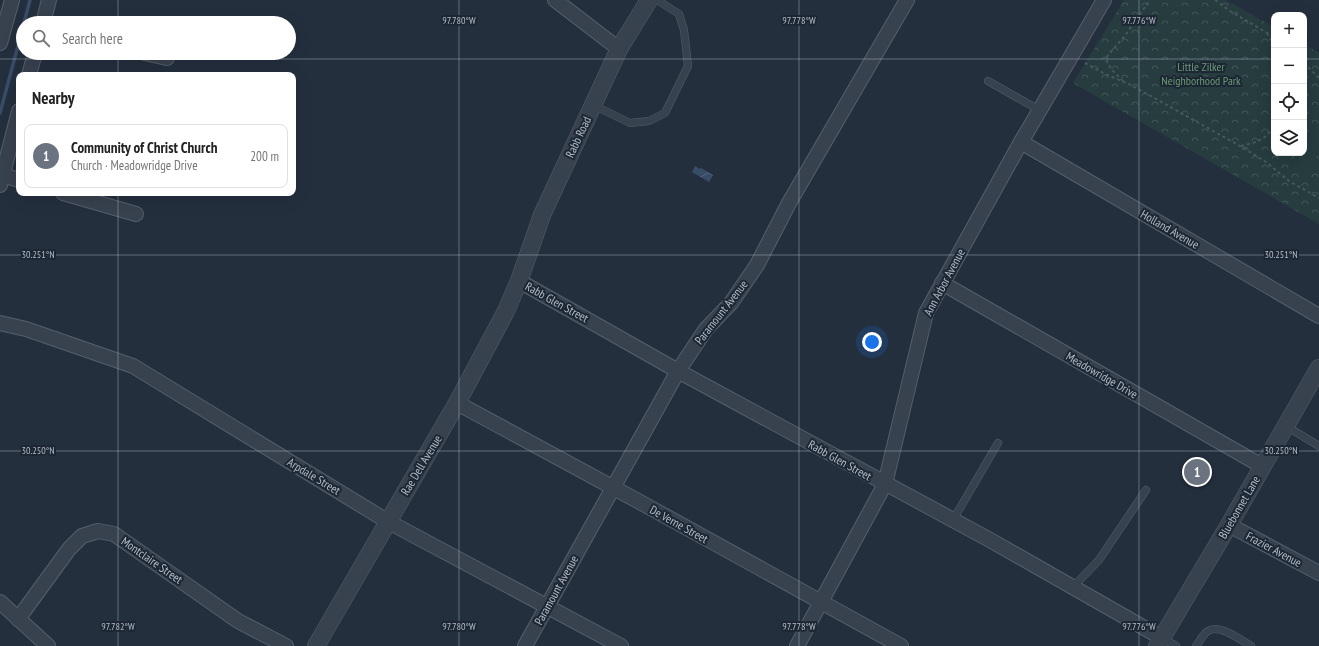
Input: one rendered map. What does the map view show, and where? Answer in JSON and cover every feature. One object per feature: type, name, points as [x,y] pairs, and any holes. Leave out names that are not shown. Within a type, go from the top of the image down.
[{"type":"street","points":[[0,43],[4,13],[12,0]]},
{"type":"street","points":[[45,16],[49,0]]},
{"type":"street","points":[[555,0],[619,49]]},
{"type":"street","name":"Rabb Road","points":[[519,281],[542,215],[619,49],[649,0]]},
{"type":"street","name":"Paramount Avenue","points":[[525,646],[678,371],[706,329],[731,303],[757,265],[789,203],[907,0]]},
{"type":"street","name":"Ann Arbor Avenue","points":[[797,646],[885,484],[926,313],[1039,110],[1104,0]]},
{"type":"street","points":[[30,72],[33,60]]},
{"type":"street","points":[[16,122],[1,180],[16,180]]},
{"type":"street","name":"Holland Avenue","points":[[1021,142],[1319,316]]},
{"type":"street","points":[[73,196],[136,214]]},
{"type":"street","name":"Rabb Glen Street","points":[[519,281],[678,371],[953,520],[1073,587],[1165,643]]},
{"type":"street","name":"Rae Dell Avenue","points":[[316,646],[457,403],[506,311],[519,281]]},
{"type":"street","name":"Meadowridge Drive","points":[[942,283],[1262,466]]},
{"type":"street","name":"Arpdale Street","points":[[0,323],[26,329],[133,366],[388,521],[621,646]]},
{"type":"street","name":"Bluebonnet Lane","points":[[1165,643],[1262,466],[1319,368]]},
{"type":"street","name":"De Verne Street","points":[[457,403],[901,646]]},
{"type":"street","name":"Frazier Avenue","points":[[1229,525],[1319,573]]},
{"type":"street","name":"Montclaire Street","points":[[18,618],[69,549],[82,536],[98,531],[114,534],[238,621],[286,646]]},
{"type":"street","points":[[0,602],[48,646]]},
{"type":"lane","points":[[593,105],[630,123],[649,121],[665,113],[688,66],[684,30],[679,14],[657,0]]},
{"type":"lane","points":[[988,81],[1039,110]]},
{"type":"lane","points":[[1286,426],[1319,446]]},
{"type":"lane","points":[[953,520],[998,443]]},
{"type":"lane","points":[[1073,587],[1099,560],[1146,490]]},
{"type":"lane","points":[[1196,646],[1207,631],[1214,629],[1224,631],[1251,646]]},
{"type":"path","points":[[1124,82],[1112,70],[1106,60],[1108,55],[1124,37],[1150,0]]},
{"type":"path","points":[[1215,0],[1230,11],[1271,35]]},
{"type":"path","points":[[1266,32],[1271,40]]},
{"type":"path","points":[[1086,63],[1105,74],[1124,82],[1240,146],[1266,162],[1289,181],[1319,198]]},
{"type":"path","points":[[1307,66],[1319,78]]},
{"type":"path","points":[[1240,146],[1265,138],[1271,131]]},
{"type":"green space","name":"Little Zilker Neighborhood Park","points":[[1124,0],[1226,0],[1271,25],[1271,156],[1307,156],[1307,46],[1319,53],[1319,224],[1073,83]]},
{"type":"green space","points":[[1312,126],[1319,130],[1319,152],[1307,172],[1291,163],[1294,156],[1307,156],[1307,135]]},
{"type":"water","points":[[695,166],[713,175],[709,182],[692,172]]},
{"type":"waterway","points":[[26,16],[30,0]]},
{"type":"waterway","points":[[0,113],[16,53]]},
{"type":"place","name":"Community of Christ Church","points":[[1197,472]]}]
